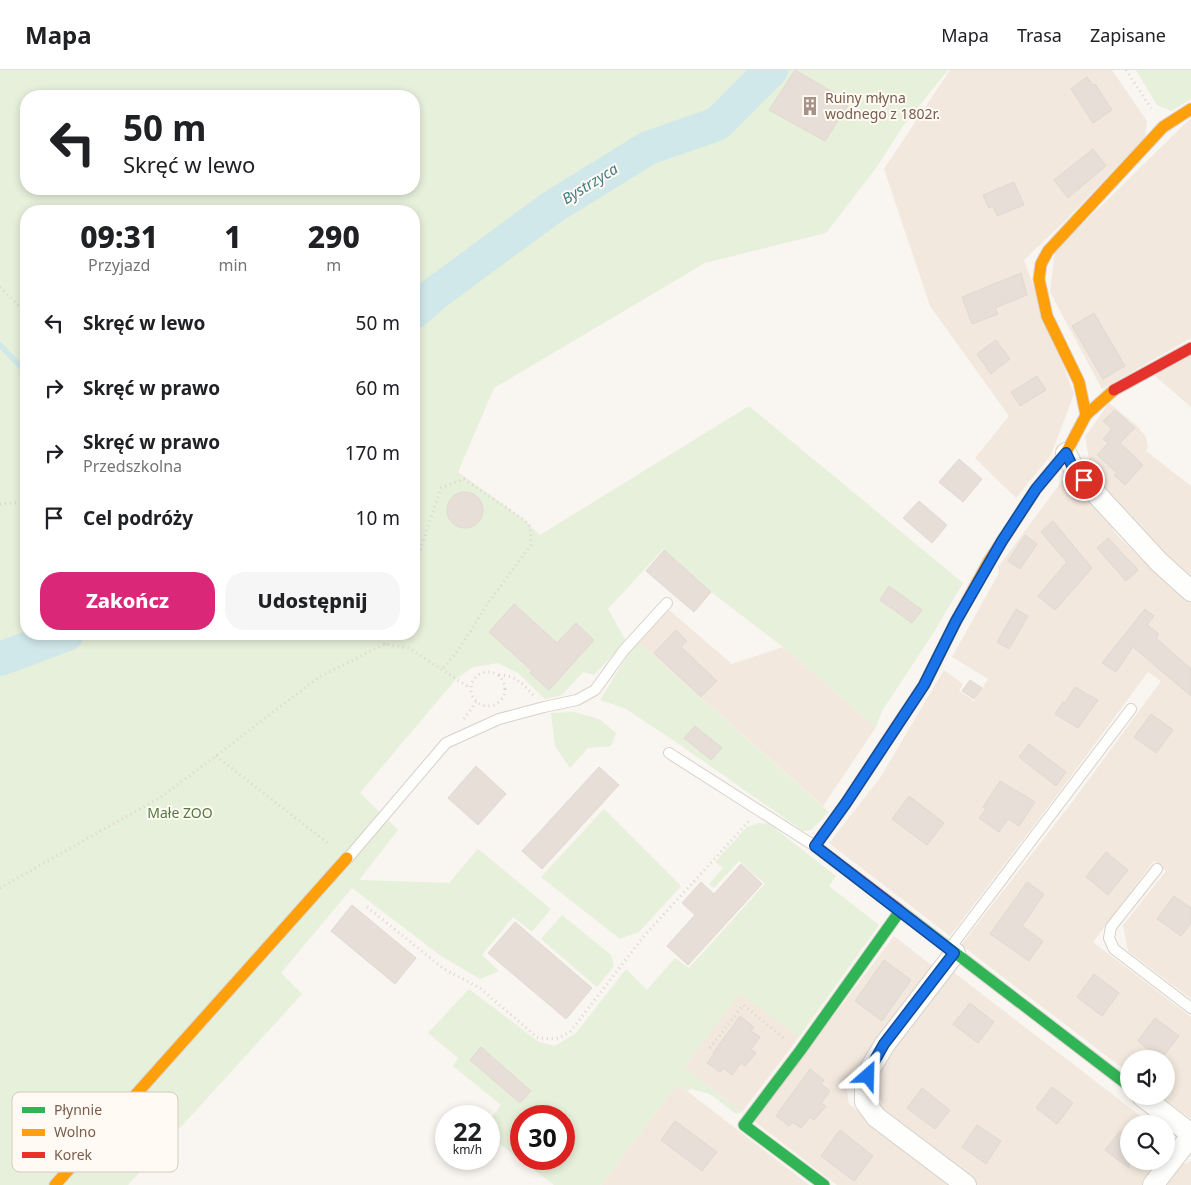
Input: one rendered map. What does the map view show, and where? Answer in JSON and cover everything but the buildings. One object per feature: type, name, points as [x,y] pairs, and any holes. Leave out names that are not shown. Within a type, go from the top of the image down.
[{"type":"street","points":[[1086,415],[1079,382],[1047,316],[1039,279],[1041,264],[1048,250],[1163,127],[1191,109]]},
{"type":"street","points":[[1120,1079],[815,846],[846,803],[924,685],[956,621],[993,554],[1036,489],[1066,453],[1086,415],[1111,392],[1154,366],[1191,348]]},
{"type":"street","points":[[1066,453],[1075,472],[1159,562],[1191,591]]},
{"type":"street","points":[[138,1092],[347,858]]},
{"type":"street","points":[[824,1185],[744,1125],[800,1051],[900,911]]},
{"type":"street","points":[[952,951],[884,1044],[871,1067],[865,1086],[865,1102],[876,1117],[966,1185]]},
{"type":"street","points":[[1153,1105],[1191,1135],[1153,1185]]},
{"type":"street","points":[[55,1185],[67,1172]]},
{"type":"lane","points":[[347,858],[446,744],[499,720],[577,700],[595,690],[624,650],[667,603]]},
{"type":"lane","points":[[952,951],[1131,709]]},
{"type":"lane","points":[[669,753],[815,846]]},
{"type":"lane","points":[[1157,869],[1111,926],[1109,938],[1114,949],[1191,1008]]},
{"type":"path","points":[[1126,70],[1163,127]]},
{"type":"path","points":[[0,287],[20,307]]},
{"type":"path","points":[[420,552],[441,488],[464,479],[523,519],[530,526],[531,545],[488,603],[459,649],[442,670]]},
{"type":"path","points":[[0,504],[20,502]]},
{"type":"path","points":[[385,644],[387,640]]},
{"type":"path","points":[[0,888],[161,797],[319,677],[385,644],[409,648],[470,688]]},
{"type":"path","points":[[499,675],[506,686],[502,700],[490,707],[476,702],[470,688],[474,678],[486,672],[510,675],[522,684],[544,707]]},
{"type":"path","points":[[216,756],[347,858]]},
{"type":"path","points":[[367,907],[444,968],[480,988],[538,1038],[556,1039],[570,1032],[644,936],[759,810]]},
{"type":"path","points":[[710,1048],[743,1005],[800,1051]]},
{"type":"shaded area","points":[[950,70],[1112,70],[1147,121],[1145,137],[1065,221],[1024,260],[1074,394],[1051,455],[1016,498],[975,458],[1009,416],[930,306],[884,169]]},
{"type":"shaded area","points":[[1191,118],[1191,338],[1102,389],[1050,292],[1055,251]]},
{"type":"shaded area","points":[[1191,356],[1191,407],[1154,375]]},
{"type":"shaded area","points":[[1109,403],[1136,425],[1146,437],[1148,446],[1146,451],[1191,486],[1191,576],[1135,528],[1091,469],[1085,437]]},
{"type":"shaded area","points":[[1065,477],[1108,521],[1116,534],[1156,573],[1191,600],[1191,999],[1128,951],[1123,925],[1166,871],[1154,861],[1093,942],[1191,1017],[1191,1119],[1172,1105],[1175,1105],[1175,1050],[1120,1050],[1120,1066],[961,945],[1073,801],[1161,681],[1148,672],[950,936],[829,843],[880,778],[944,670],[963,684],[959,691],[974,701],[988,679],[952,657],[999,573],[998,567]]},
{"type":"shaded area","points":[[669,610],[732,664],[783,647],[876,727],[823,806],[638,642]]},
{"type":"shaded area","points":[[894,936],[934,967],[846,1083],[849,1104],[954,1185],[837,1185],[754,1121]]},
{"type":"shaded area","points":[[952,971],[1120,1100],[1120,1105],[1126,1105],[1139,1115],[1120,1115],[1120,1170],[1154,1170],[1143,1185],[978,1185],[878,1108],[874,1072]]},
{"type":"shaded area","points":[[740,992],[799,1037],[742,1112],[684,1067]]},
{"type":"shaded area","points":[[677,1084],[687,1091],[809,1185],[601,1185]]},
{"type":"shaded area","points":[[1191,1161],[1191,1185],[1163,1185],[1175,1170],[1178,1166]]},
{"type":"green space","name":"Małe ZOO","points":[[0,70],[948,70],[903,126],[876,168],[826,233],[705,263],[494,388],[458,472],[523,519],[540,535],[749,406],[963,583],[934,632],[882,711],[876,727],[783,647],[715,595],[663,549],[608,609],[626,641],[594,675],[583,672],[562,695],[545,699],[518,673],[498,663],[473,667],[456,679],[360,793],[398,830],[359,880],[449,883],[478,849],[551,909],[532,932],[513,917],[482,955],[499,971],[480,979],[441,956],[352,888],[281,973],[302,994],[178,1130],[178,1092],[12,1092],[12,1172],[140,1172],[128,1185],[0,1185]]},
{"type":"green space","points":[[1136,70],[1191,70],[1191,99],[1171,111],[1157,105]]},
{"type":"green space","points":[[638,642],[829,812],[811,830],[803,831],[626,709],[600,700],[632,648]]},
{"type":"green space","points":[[574,712],[599,719],[616,733],[611,746],[588,748],[570,768],[555,746],[551,713]]},
{"type":"green space","points":[[604,809],[681,886],[639,932],[620,939],[541,877]]},
{"type":"green space","points":[[759,823],[769,824],[836,876],[829,886],[879,925],[799,1037],[740,993],[684,1067],[742,1112],[736,1114],[710,1094],[691,1089],[687,1091],[677,1084],[601,1185],[554,1185],[534,1170],[575,1170],[575,1105],[510,1105],[510,1152],[500,1144],[501,1105],[453,1066],[458,1058],[428,1033],[469,989],[539,1042],[555,1046],[576,1033],[626,969],[647,990],[675,958],[689,968],[765,884],[739,861],[714,888],[709,884],[723,868],[715,862],[747,827]]},
{"type":"green space","points":[[562,915],[611,955],[614,966],[597,987],[541,939]]},
{"type":"waterway","name":"Bystrzyca","points":[[420,307],[551,208],[648,148],[717,124],[771,70]]},
{"type":"waterway","points":[[0,345],[20,366]]},
{"type":"waterway","name":"Bystrzyca","points":[[0,659],[51,640]]},
{"type":"traffic: fast","points":[[898,909],[1120,1079]]},
{"type":"traffic: fast","points":[[824,1185],[744,1125],[800,1051],[900,911]]},
{"type":"traffic: slow","points":[[1086,415],[1079,382],[1047,316],[1039,279],[1041,264],[1048,251],[1163,127],[1191,109]]},
{"type":"traffic: slow","points":[[896,727],[924,685],[989,561],[1036,489],[1066,453],[1086,415],[1114,390]]},
{"type":"traffic: slow","points":[[138,1092],[347,858]]},
{"type":"traffic: slow","points":[[55,1185],[67,1172]]},
{"type":"traffic: jam","points":[[1114,390],[1191,348]]},
{"type":"traffic: jam","points":[[896,727],[815,846],[898,909]]},
{"type":"place","name":"Ruiny młyna wodnego z 1802r.","points":[[810,106]]},
{"type":"route","points":[[868,1076],[884,1044],[954,953],[815,846],[846,803],[924,685],[989,561],[1036,489],[1066,453],[1075,472],[1084,480]]}]
